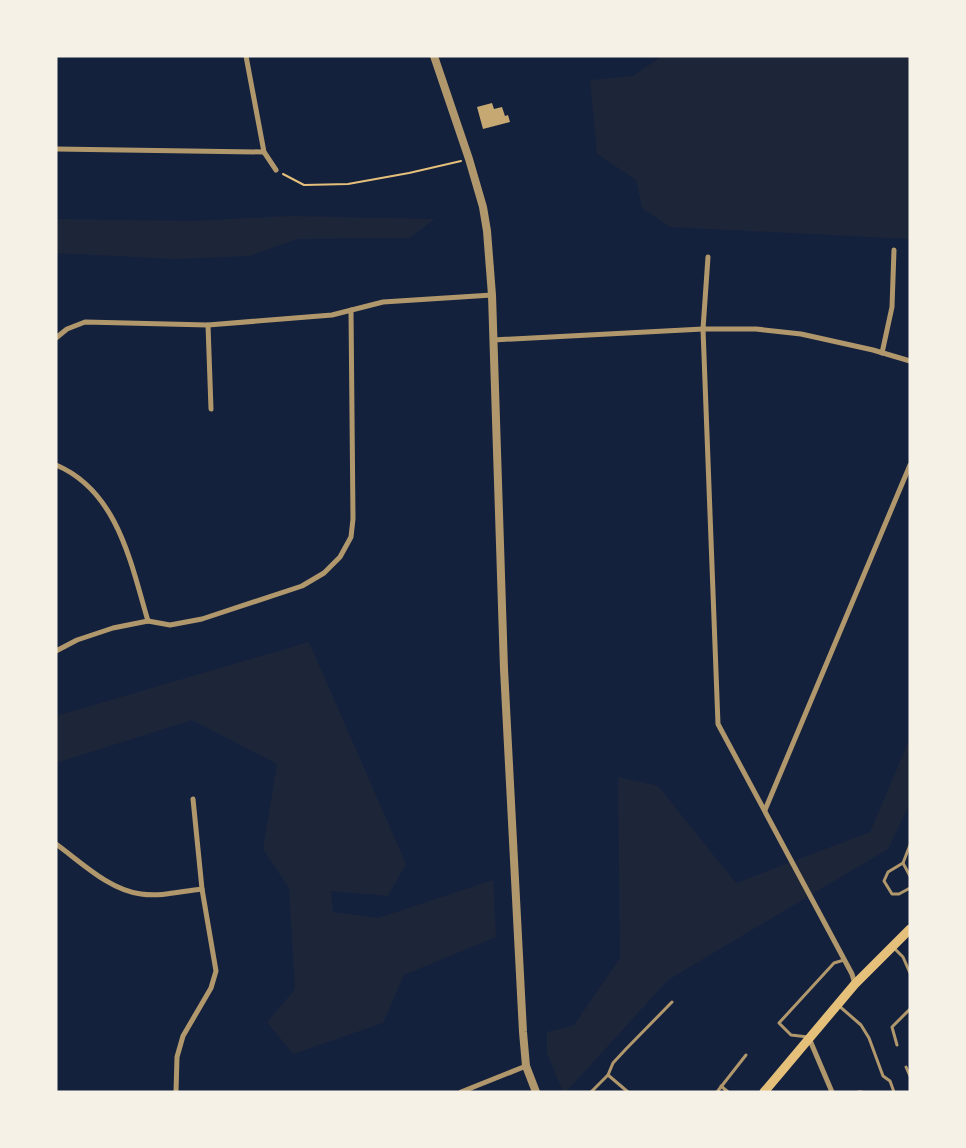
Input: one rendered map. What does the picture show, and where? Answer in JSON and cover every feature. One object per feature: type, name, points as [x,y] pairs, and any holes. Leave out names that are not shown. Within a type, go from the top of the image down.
[{"type":"main road","points":[[764,1092],[855,984],[910,929]]},
{"type":"street","points":[[246,56],[264,152],[276,170]]},
{"type":"street","points":[[434,56],[469,159],[483,207],[487,231],[492,295],[506,718],[526,1066],[536,1092]]},
{"type":"street","points":[[56,149],[264,152]]},
{"type":"street","points":[[882,353],[892,307],[894,250]]},
{"type":"street","points":[[708,257],[703,329],[718,724],[852,974],[855,984]]},
{"type":"street","points":[[56,338],[67,329],[85,322],[208,325],[332,315],[384,302],[492,295]]},
{"type":"street","points":[[56,651],[77,640],[113,628],[148,621],[170,625],[202,619],[302,586],[324,573],[340,557],[351,537],[353,519],[350,310]]},
{"type":"street","points":[[208,325],[211,409]]},
{"type":"street","points":[[493,340],[703,329],[756,329],[802,334],[910,361]]},
{"type":"street","points":[[56,465],[84,482],[105,506],[123,538],[148,621]]},
{"type":"street","points":[[765,810],[910,465]]},
{"type":"street","points":[[176,1092],[177,1057],[183,1036],[211,988],[216,971],[202,889],[193,799]]},
{"type":"street","points":[[56,844],[112,884],[139,894],[155,895],[202,889]]},
{"type":"street","points":[[809,1037],[832,1092]]},
{"type":"street","points":[[462,1092],[526,1066]]},
{"type":"lane","points":[[910,845],[903,863],[888,872],[884,881],[892,894],[900,894],[910,888]]},
{"type":"lane","points":[[903,863],[910,876]]},
{"type":"lane","points":[[892,946],[903,957],[910,973]]},
{"type":"lane","points":[[809,1037],[790,1034],[779,1023],[834,963],[844,960]]},
{"type":"lane","points":[[591,1092],[608,1074],[609,1069],[620,1056],[672,1002]]},
{"type":"lane","points":[[838,1004],[861,1025],[869,1038],[883,1076],[890,1081],[894,1092]]},
{"type":"lane","points":[[897,1045],[892,1028],[910,1009]]},
{"type":"lane","points":[[717,1092],[746,1055]]},
{"type":"lane","points":[[906,1067],[910,1076]]},
{"type":"lane","points":[[608,1074],[628,1092]]},
{"type":"lane","points":[[721,1086],[728,1092]]},
{"type":"path","points":[[276,170],[304,185],[348,184],[409,173],[469,159]]},
{"type":"shaded area","points":[[662,56],[910,56],[910,239],[670,227],[642,208],[636,180],[597,154],[590,80],[633,76]]},
{"type":"shaded area","points":[[290,216],[435,219],[409,238],[297,239],[250,256],[175,259],[56,253],[56,219],[193,221]]},
{"type":"shaded area","points":[[309,642],[406,864],[388,896],[331,891],[333,912],[378,918],[493,880],[496,937],[404,975],[383,1023],[293,1054],[267,1022],[295,989],[289,888],[263,849],[277,764],[192,720],[56,763],[56,716]]},
{"type":"shaded area","points":[[910,738],[910,803],[888,849],[668,980],[566,1092],[563,1092],[547,1053],[547,1032],[574,1025],[620,958],[618,777],[658,786],[736,883],[870,832]]},
{"type":"building","points":[[492,103],[494,109],[502,107],[505,116],[508,115],[510,122],[483,129],[477,107]]}]
